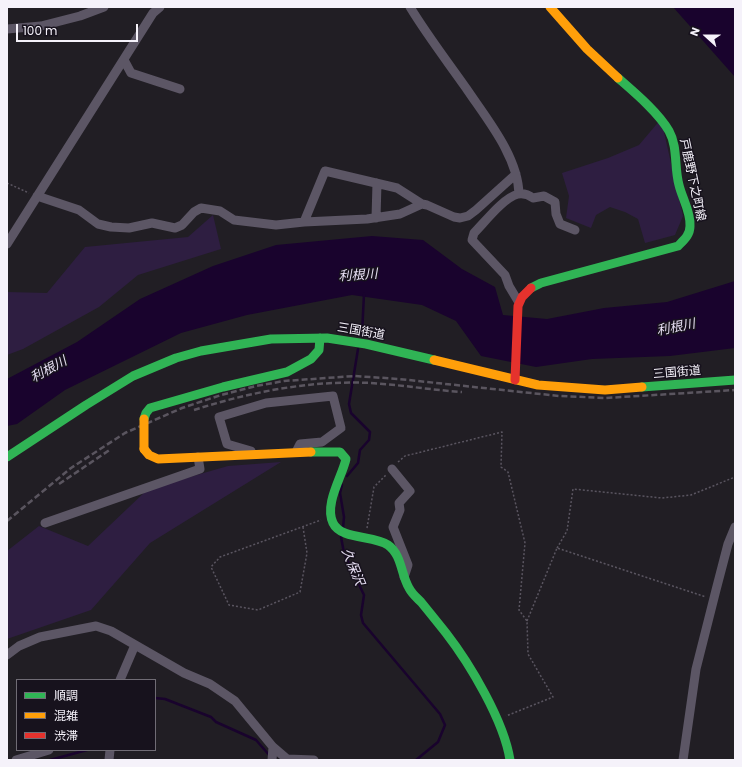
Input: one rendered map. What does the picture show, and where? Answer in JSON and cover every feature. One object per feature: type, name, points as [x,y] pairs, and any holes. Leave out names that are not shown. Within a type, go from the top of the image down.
[{"type":"main road","name":"戸鹿野下之町線","points":[[518,301],[525,291],[541,283],[678,246],[686,240],[690,233],[690,223],[686,205],[679,186],[672,137],[666,126],[638,95],[588,50],[550,7]]},
{"type":"main road","points":[[515,380],[518,301]]},
{"type":"main road","points":[[320,338],[319,350],[311,359],[287,372],[223,387],[150,408],[144,419],[144,449],[149,455],[158,458],[260,453],[340,452],[346,459],[334,489],[332,509],[333,523],[337,529],[347,534],[380,541],[389,545],[397,557],[408,587],[452,639],[476,679],[497,720],[507,745],[510,760]]},
{"type":"main road","name":"三国街道","points":[[7,457],[86,404],[133,376],[182,356],[224,346],[271,339],[320,338],[366,344],[515,380],[538,385],[565,388],[605,390],[735,380]]},
{"type":"street","points":[[7,29],[41,26],[80,16],[104,7]]},
{"type":"street","points":[[7,244],[153,12],[160,7]]},
{"type":"street","points":[[410,7],[498,137],[513,165],[519,194]]},
{"type":"street","points":[[124,60],[131,73],[180,89]]},
{"type":"street","points":[[304,222],[325,171],[397,188],[422,204],[460,218],[468,216],[476,210],[516,174]]},
{"type":"street","points":[[376,218],[377,183]]},
{"type":"street","points":[[518,301],[509,286],[505,275],[472,240],[474,233],[507,200],[519,194],[528,195],[533,198],[544,196],[556,202],[556,214],[560,224],[575,230]]},
{"type":"street","points":[[37,196],[80,210],[98,224],[111,227],[130,228],[152,222],[175,228],[182,225],[194,212],[201,208],[220,211],[234,220],[276,224],[376,218],[400,214],[422,204]]},
{"type":"street","points":[[260,453],[227,444],[218,417],[266,403],[333,396],[341,428],[322,442],[300,444],[296,452]]},
{"type":"street","points":[[44,523],[200,469],[198,456]]},
{"type":"street","points":[[392,469],[410,491],[399,503],[400,510],[393,527],[408,565],[404,576]]},
{"type":"street","points":[[683,760],[696,669],[728,544],[735,527]]},
{"type":"street","points":[[7,655],[19,646],[40,637],[96,626],[111,630],[184,673],[210,684],[235,701],[273,747],[287,759],[314,760]]},
{"type":"street","points":[[120,679],[135,644]]},
{"type":"street","points":[[272,760],[273,747]]},
{"type":"street","points":[[16,760],[46,751]]},
{"type":"path","points":[[7,183],[37,196]]},
{"type":"path","points":[[366,538],[374,487],[405,456],[502,432],[501,467],[508,472],[525,543],[519,610],[527,621]]},
{"type":"path","points":[[497,720],[553,697],[528,654],[527,621],[557,548],[567,531],[573,489],[662,498],[691,496],[735,477]]},
{"type":"path","points":[[303,526],[307,553],[300,592],[258,610],[229,605],[211,567],[220,557],[303,526],[324,519],[333,518]]},
{"type":"path","points":[[557,548],[713,600]]},
{"type":"shaded area","points":[[661,119],[683,216],[675,235],[645,243],[638,219],[625,212],[610,207],[596,215],[591,228],[566,218],[569,196],[562,173],[608,158],[639,145]]},
{"type":"shaded area","points":[[213,215],[221,249],[138,275],[99,307],[23,349],[7,355],[7,292],[47,293],[85,247],[188,237]]},
{"type":"shaded area","points":[[281,462],[150,543],[91,610],[7,639],[7,551],[39,526],[88,546],[148,489],[228,466]]},
{"type":"water","points":[[673,7],[735,7],[735,77]]},
{"type":"water","name":"利根川","points":[[372,236],[423,240],[462,269],[495,287],[503,315],[547,319],[604,308],[667,302],[735,281],[735,348],[670,356],[592,359],[536,367],[481,356],[456,321],[422,305],[352,295],[247,315],[181,333],[65,390],[17,424],[7,426],[7,379],[77,342],[140,299],[213,266],[276,245]]},
{"type":"waterway","name":"久保沢","points":[[362,334],[364,294]]},
{"type":"waterway","name":"久保沢","points":[[347,476],[358,463],[360,450],[369,440],[370,432],[351,413],[349,404],[358,349]]},
{"type":"waterway","name":"久保沢","points":[[342,485],[340,493],[344,517],[343,528]]},
{"type":"waterway","name":"久保沢","points":[[341,537],[344,553],[364,595],[361,615],[363,623],[440,714],[445,725],[438,742],[416,760]]},
{"type":"waterway","name":"久保沢","points":[[156,698],[165,699],[211,717],[216,722],[256,740],[270,756]]},
{"type":"waterway","name":"久保沢","points":[[50,760],[83,751]]},
{"type":"railway","points":[[7,521],[71,468],[125,433],[182,408],[221,395],[256,386],[284,381],[355,376],[399,379],[559,396],[606,398],[735,390]]},
{"type":"railway","points":[[194,410],[259,393],[303,385],[326,383],[371,383],[462,392]]},
{"type":"railway","points":[[59,484],[111,449]]},
{"type":"traffic: fast","points":[[531,288],[541,283],[678,246],[689,232],[690,221],[688,210],[680,190],[672,137],[659,117],[618,78]]},
{"type":"traffic: fast","points":[[144,419],[150,408],[223,387],[287,372],[311,359],[319,350],[320,338]]},
{"type":"traffic: fast","points":[[7,457],[133,376],[176,358],[201,351],[271,339],[327,338],[366,344],[434,360]]},
{"type":"traffic: fast","points":[[642,387],[735,380]]},
{"type":"traffic: fast","points":[[311,452],[340,452],[346,459],[332,499],[331,516],[333,523],[343,532],[382,542],[393,549],[399,560],[406,583],[410,590],[446,633],[465,660],[485,694],[501,728],[510,760]]},
{"type":"traffic: slow","points":[[550,7],[587,49],[618,78]]},
{"type":"traffic: slow","points":[[434,360],[538,385],[605,390],[642,387]]},
{"type":"traffic: slow","points":[[144,419],[144,449]]},
{"type":"traffic: slow","points":[[144,449],[149,455],[158,459],[311,452]]},
{"type":"traffic: jam","points":[[515,380],[518,306],[522,297],[531,288]]}]
